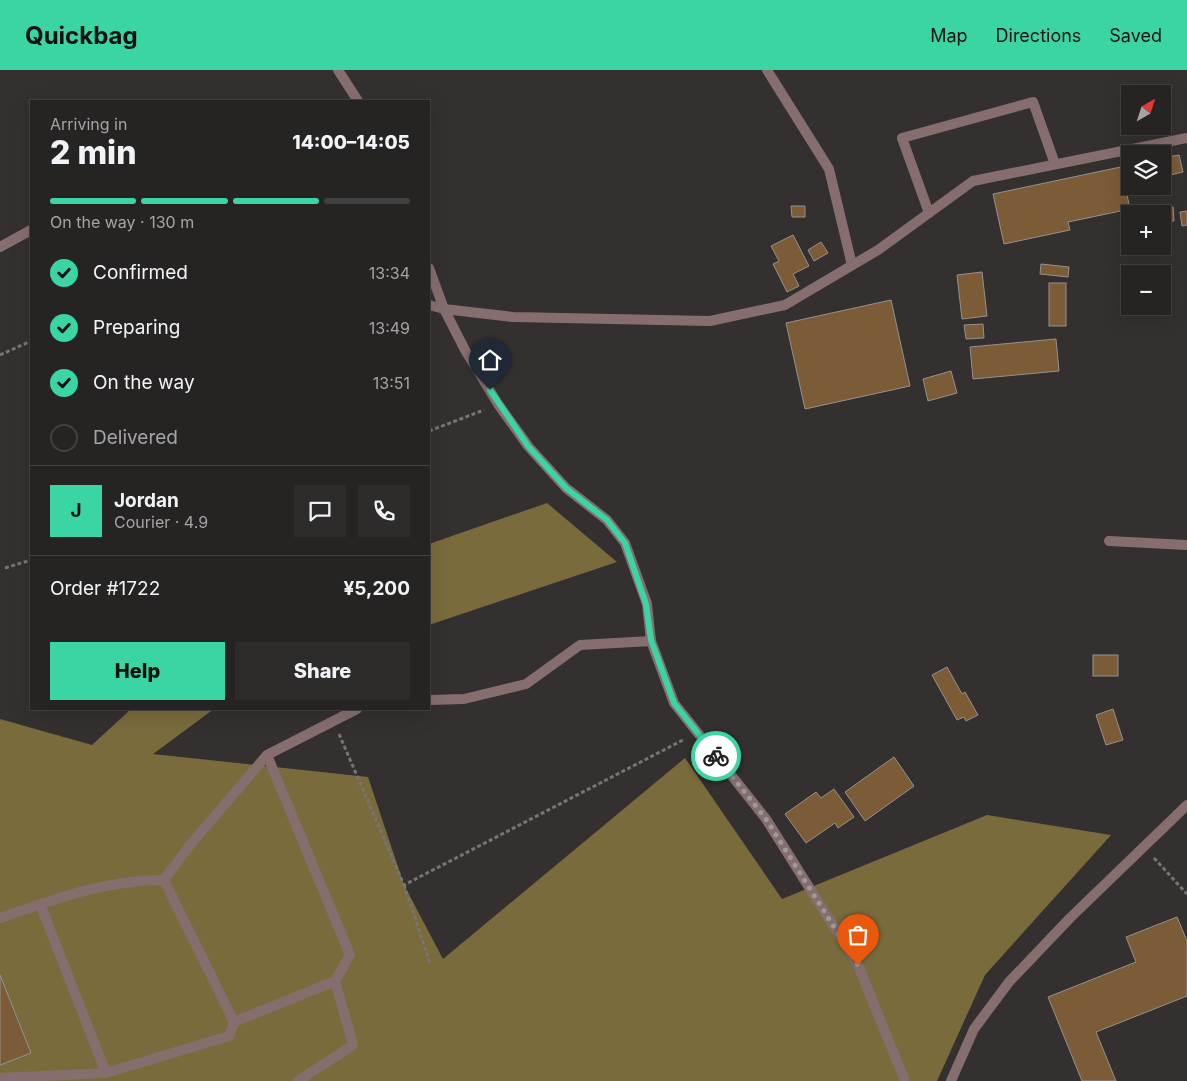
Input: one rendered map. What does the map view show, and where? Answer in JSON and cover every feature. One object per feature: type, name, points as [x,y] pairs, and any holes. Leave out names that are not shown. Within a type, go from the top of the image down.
[{"type":"street","points":[[338,70],[357,100]]},
{"type":"street","points":[[767,70],[829,169],[852,265]]},
{"type":"street","points":[[929,213],[902,138],[1033,102],[1055,164]]},
{"type":"street","points":[[430,305],[444,309],[513,317],[710,321],[785,305],[878,250],[973,181],[1187,138]]},
{"type":"street","points":[[0,247],[30,231]]},
{"type":"street","points":[[430,271],[444,309],[465,350],[498,404],[528,446],[566,488],[607,520],[625,543],[646,604],[651,640],[674,703],[766,819],[858,965],[905,1081]]},
{"type":"street","points":[[1109,541],[1187,545]]},
{"type":"street","points":[[430,700],[464,699],[526,684],[580,645],[651,640]]},
{"type":"street","points":[[164,880],[190,845],[267,755],[355,710]]},
{"type":"street","points":[[0,1078],[106,1073],[228,1036],[234,1022],[335,981],[350,955],[267,755]]},
{"type":"street","points":[[951,1081],[974,1028],[1009,982],[1070,918],[1187,805]]},
{"type":"street","points":[[0,918],[40,904],[138,880],[164,880]]},
{"type":"street","points":[[164,880],[234,1022]]},
{"type":"street","points":[[40,904],[106,1073]]},
{"type":"street","points":[[298,1081],[353,1046],[335,981]]},
{"type":"path","points":[[0,355],[30,341]]},
{"type":"path","points":[[430,431],[498,404]]},
{"type":"path","points":[[4,568],[30,560]]},
{"type":"path","points":[[332,720],[404,885],[430,963]]},
{"type":"path","points":[[404,885],[697,732]]},
{"type":"path","points":[[1144,846],[1187,894]]},
{"type":"shaded area","points":[[547,503],[617,562],[430,625],[430,544]]},
{"type":"shaded area","points":[[130,710],[213,710],[153,754],[368,777],[404,885],[443,959],[685,758],[782,899],[987,815],[1111,835],[985,975],[937,1081],[0,1081],[0,719],[92,745]]},
{"type":"building","points":[[1179,155],[1183,172],[1171,175],[1171,156]]},
{"type":"building","points":[[1121,167],[1121,195],[1127,195],[1129,205],[1121,205],[1121,211],[1068,222],[1070,230],[1004,244],[993,194]]},
{"type":"building","points":[[791,206],[805,206],[805,217],[792,217]]},
{"type":"building","points":[[1171,207],[1173,207],[1174,221],[1171,221]]},
{"type":"building","points":[[1187,211],[1187,225],[1182,226],[1180,212]]},
{"type":"building","points":[[793,235],[809,266],[793,274],[799,286],[787,292],[773,264],[779,261],[771,246]]},
{"type":"building","points":[[821,242],[828,253],[814,261],[808,250]]},
{"type":"building","points":[[1041,264],[1069,267],[1068,277],[1040,274]]},
{"type":"building","points":[[982,272],[987,316],[962,319],[957,275]]},
{"type":"building","points":[[1049,283],[1066,283],[1066,326],[1049,326]]},
{"type":"building","points":[[891,300],[910,386],[805,409],[786,323]]},
{"type":"building","points":[[983,324],[984,338],[966,339],[964,325]]},
{"type":"building","points":[[1056,339],[1059,371],[973,379],[970,347]]},
{"type":"building","points":[[951,371],[957,393],[928,401],[923,379]]},
{"type":"building","points":[[1093,655],[1118,655],[1118,676],[1093,676]]},
{"type":"building","points":[[947,667],[962,694],[965,692],[978,715],[966,721],[964,717],[957,720],[932,675]]},
{"type":"building","points":[[1113,709],[1123,740],[1106,745],[1096,715]]},
{"type":"building","points":[[894,757],[914,786],[865,821],[845,792]]},
{"type":"building","points":[[834,789],[854,817],[838,828],[835,823],[806,843],[785,814],[816,792],[821,798]]},
{"type":"building","points":[[1177,917],[1187,941],[1187,996],[1096,1032],[1116,1081],[1082,1081],[1048,997],[1136,962],[1126,937]]},
{"type":"building","points":[[0,975],[31,1053],[0,1065]]},
{"type":"way so far","points":[[716,756],[766,819],[858,965]]},
{"type":"route","points":[[490,390],[528,446],[566,488],[607,520],[625,543],[646,604],[651,640],[674,703],[716,756]]}]
